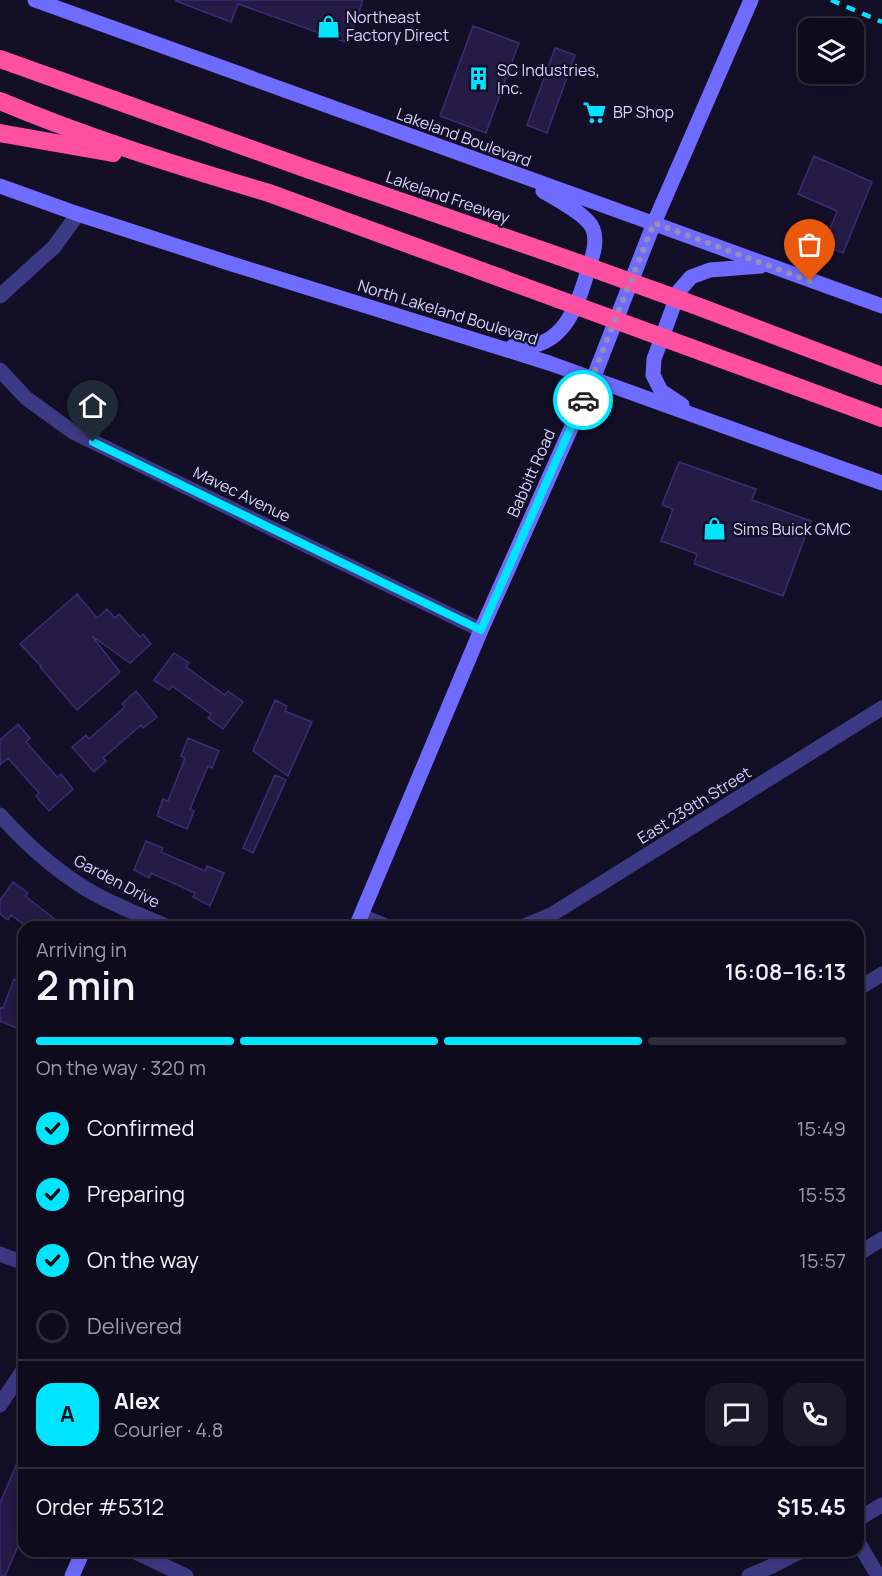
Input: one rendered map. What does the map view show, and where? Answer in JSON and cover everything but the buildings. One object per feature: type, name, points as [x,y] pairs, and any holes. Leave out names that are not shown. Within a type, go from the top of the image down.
[{"type":"highway","points":[[0,49],[131,105]]},
{"type":"highway","name":"Lakeland Freeway","points":[[0,59],[567,259],[882,376]]},
{"type":"highway","points":[[0,101],[40,118],[170,164],[269,193],[882,418]]},
{"type":"highway","points":[[0,133],[170,164]]},
{"type":"street","name":"Lakeland Boulevard","points":[[35,0],[882,306]]},
{"type":"street","name":"Babbitt Road","points":[[358,921],[481,630],[593,380],[654,223],[751,0]]},
{"type":"street","points":[[483,342],[525,347],[544,343],[555,334],[570,318],[580,298],[595,246],[593,229],[587,220],[519,176]]},
{"type":"street","name":"North Lakeland Boulevard","points":[[0,186],[78,214],[549,363],[882,483]]},
{"type":"street","points":[[0,296],[54,247],[78,214]]},
{"type":"street","points":[[700,418],[661,391],[652,375],[654,359],[680,291],[691,278],[710,270],[767,265]]},
{"type":"street","name":"Mavec Avenue","points":[[0,370],[26,398],[73,432],[481,630]]},
{"type":"street","name":"East 239th Street","points":[[536,921],[551,915],[882,708]]},
{"type":"street","name":"Garden Drive","points":[[0,815],[12,829],[60,871],[88,890],[154,921]]},
{"type":"street","points":[[864,985],[882,974]]},
{"type":"street","points":[[864,1250],[882,1239]]},
{"type":"street","points":[[0,1254],[18,1261]]},
{"type":"street","points":[[0,1405],[18,1378]]},
{"type":"street","points":[[864,1515],[882,1504]]},
{"type":"street","points":[[864,1552],[878,1576]]},
{"type":"street","points":[[72,1576],[80,1557]]},
{"type":"street","points":[[146,1557],[186,1576]]},
{"type":"street","points":[[749,1576],[789,1557]]},
{"type":"railway","points":[[831,0],[882,22]]},
{"type":"way so far","points":[[583,400],[593,380],[654,223],[810,281]]},
{"type":"place","name":"Northeast Factory Direct","points":[[328,26]]},
{"type":"place","name":"SC Industries, Inc.","points":[[479,79]]},
{"type":"place","name":"BP Shop","points":[[595,112]]},
{"type":"place","name":"Sims Buick GMC","points":[[715,529]]},
{"type":"route","points":[[93,442],[481,630],[583,400]]}]
